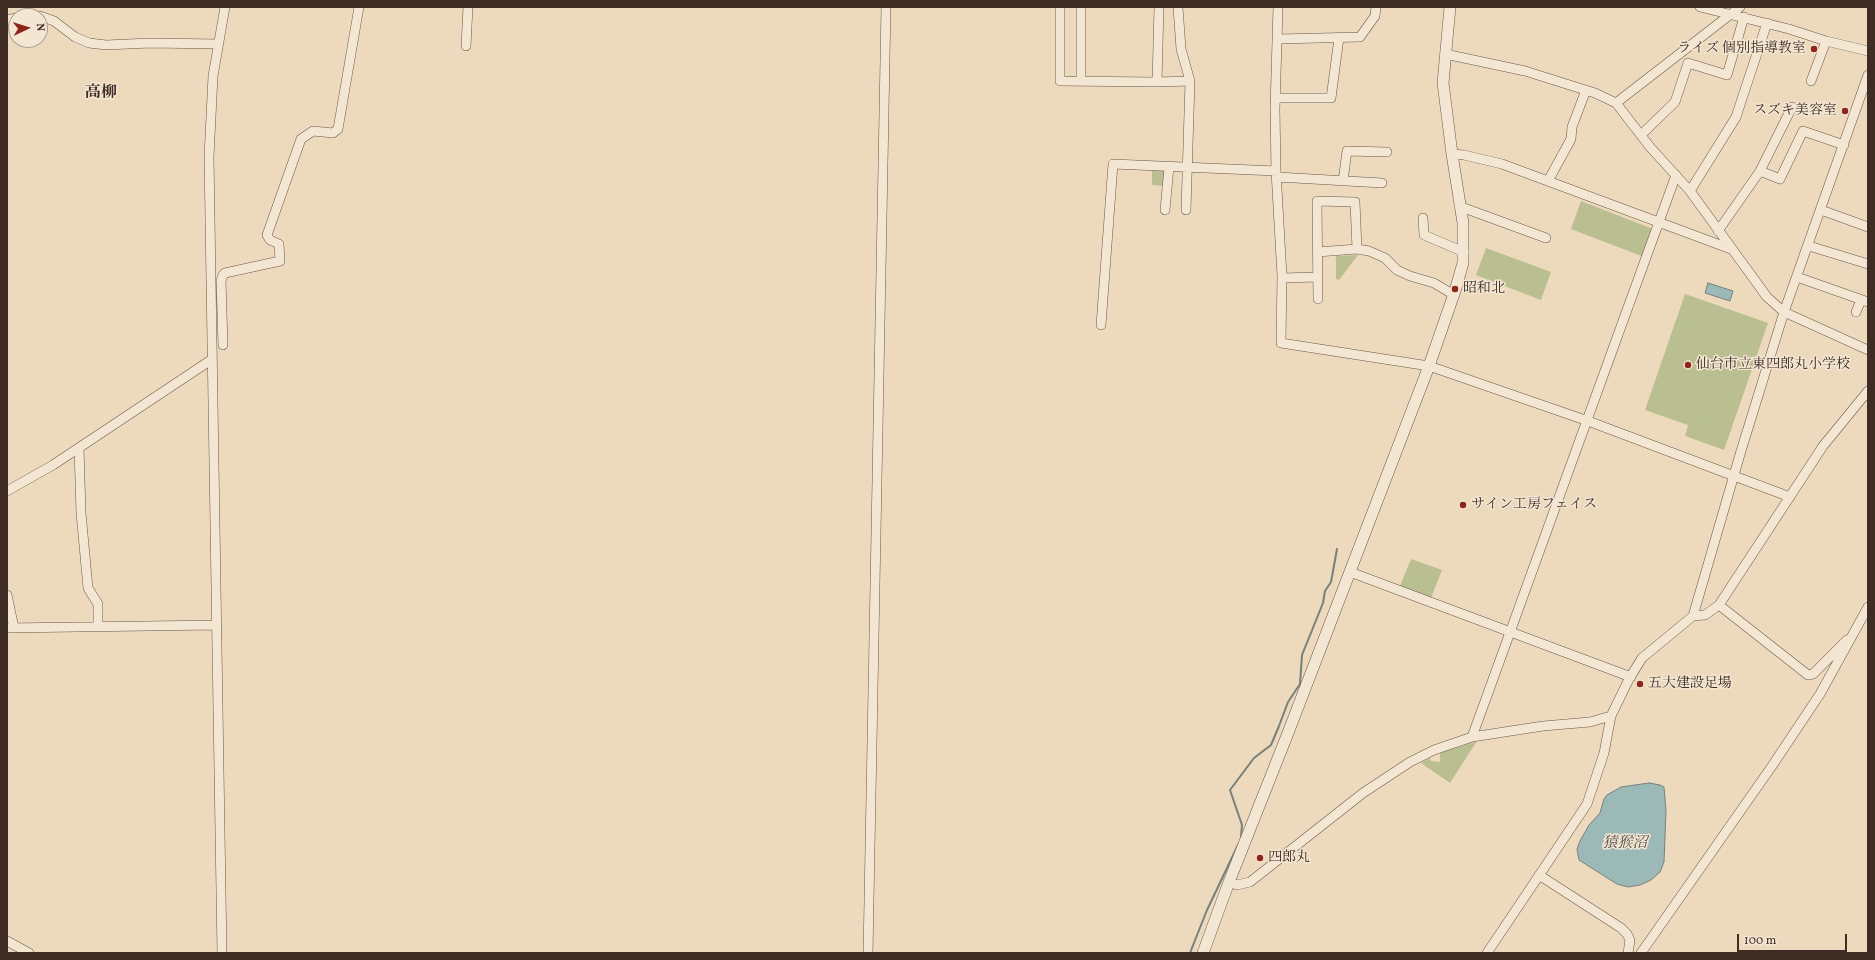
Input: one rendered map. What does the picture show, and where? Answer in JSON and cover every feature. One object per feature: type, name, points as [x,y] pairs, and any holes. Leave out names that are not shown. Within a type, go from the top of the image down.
[{"type":"street","points":[[222,953],[211,360],[209,157],[210,110],[218,44],[225,7]]},
{"type":"street","points":[[223,345],[221,280],[223,275],[225,273],[280,261],[279,244],[270,240],[268,235],[301,139],[313,131],[333,133],[338,129],[359,7]]},
{"type":"street","points":[[466,46],[468,7]]},
{"type":"street","points":[[868,953],[886,7]]},
{"type":"street","points":[[1060,7],[1060,81],[1190,81]]},
{"type":"street","points":[[1081,7],[1081,81]]},
{"type":"street","points":[[1157,82],[1159,7]]},
{"type":"street","points":[[1178,7],[1180,49],[1190,81],[1189,168],[1186,210]]},
{"type":"street","points":[[1278,7],[1279,39],[1276,98],[1277,174],[1282,278],[1281,343],[1429,366],[1588,421],[1790,497]]},
{"type":"street","points":[[1279,39],[1360,37],[1375,16],[1376,7]]},
{"type":"street","points":[[1203,953],[1229,882],[1429,366],[1454,295],[1463,263],[1464,252],[1461,208],[1452,154],[1443,83],[1450,7]]},
{"type":"street","points":[[1700,7],[1767,23],[1826,41],[1868,51]]},
{"type":"street","points":[[1616,103],[1740,7]]},
{"type":"street","points":[[1641,135],[1675,102],[1688,63],[1727,75],[1744,17]]},
{"type":"street","points":[[48,19],[54,21],[76,37],[89,43],[106,45],[150,43],[218,44]]},
{"type":"street","points":[[1690,191],[1736,117],[1767,23]]},
{"type":"street","points":[[1276,98],[1332,98],[1339,38]]},
{"type":"street","points":[[1811,81],[1826,41]]},
{"type":"street","points":[[1445,54],[1525,71],[1586,90],[1616,103],[1641,135],[1690,191],[1767,297],[1784,312],[1868,350]]},
{"type":"street","points":[[1487,953],[1587,804],[1604,753],[1611,716],[1642,658],[1693,616],[1784,312],[1809,246],[1868,75]]},
{"type":"street","points":[[1548,181],[1571,139],[1572,127],[1586,90]]},
{"type":"street","points":[[1718,231],[1760,171],[1792,107]]},
{"type":"street","points":[[1760,171],[1780,179],[1803,132],[1844,145]]},
{"type":"street","points":[[1343,181],[1347,151],[1387,152]]},
{"type":"street","points":[[1452,154],[1464,155],[1502,164],[1731,249]]},
{"type":"street","points":[[1101,325],[1113,164],[1277,174],[1343,181],[1382,183]]},
{"type":"street","points":[[1165,210],[1169,167]]},
{"type":"street","points":[[1472,737],[1588,421],[1676,175]]},
{"type":"street","points":[[1318,299],[1317,201],[1355,202],[1357,249]]},
{"type":"street","points":[[1461,208],[1546,238]]},
{"type":"street","points":[[1821,210],[1868,227]]},
{"type":"street","points":[[1423,218],[1424,235],[1464,252]]},
{"type":"street","points":[[1809,246],[1868,264]]},
{"type":"street","points":[[1317,252],[1357,249],[1369,251],[1385,258],[1397,270],[1410,276],[1434,283],[1454,295]]},
{"type":"street","points":[[1282,278],[1318,277]]},
{"type":"street","points":[[1797,278],[1864,301],[1856,312]]},
{"type":"street","points":[[7,491],[53,465],[211,360]]},
{"type":"street","points":[[1693,616],[1705,615],[1719,605],[1823,446],[1868,391]]},
{"type":"street","points":[[79,448],[81,513],[88,588],[98,604],[98,627]]},
{"type":"street","points":[[1350,572],[1631,677]]},
{"type":"street","points":[[7,595],[10,628],[216,625]]},
{"type":"street","points":[[1719,605],[1808,675],[1813,674],[1845,641],[1850,639]]},
{"type":"street","points":[[1641,953],[1772,766],[1820,694],[1868,607]]},
{"type":"street","points":[[1229,882],[1237,885],[1250,882],[1323,823],[1387,776],[1434,750],[1472,737],[1528,728],[1590,722],[1611,716]]},
{"type":"street","points":[[1539,875],[1621,928],[1630,940],[1628,953]]},
{"type":"street","points":[[7,941],[29,953]]},
{"type":"green space","points":[[1152,170],[1166,171],[1165,186],[1152,185]]},
{"type":"green space","points":[[1581,201],[1653,229],[1644,257],[1571,229]]},
{"type":"green space","points":[[1486,248],[1551,272],[1541,300],[1476,275]]},
{"type":"green space","points":[[1358,255],[1339,280],[1336,279],[1336,256]]},
{"type":"green space","points":[[1685,294],[1768,323],[1724,450],[1685,436],[1688,425],[1645,410]]},
{"type":"green space","points":[[1411,559],[1442,570],[1431,598],[1400,586]]},
{"type":"green space","points":[[1477,741],[1450,783],[1421,763],[1430,758],[1431,761],[1440,762],[1440,753]]},
{"type":"water","points":[[1708,283],[1733,291],[1730,301],[1705,293]]},
{"type":"water","name":"猿猴沼","points":[[1649,783],[1664,787],[1666,811],[1664,862],[1660,872],[1651,880],[1640,885],[1628,887],[1617,884],[1579,860],[1577,849],[1589,825],[1600,813],[1604,799],[1607,795],[1621,787]]},
{"type":"waterway","points":[[1241,837],[1242,825],[1230,790],[1254,758],[1271,745],[1288,702],[1300,684],[1302,655],[1323,603],[1325,591],[1331,582],[1337,549]]},
{"type":"waterway","points":[[1190,953],[1207,910],[1238,845]]},
{"type":"place","name":"ライズ 個別指導教室","points":[[1814,49]]},
{"type":"place","name":"スズキ美容室","points":[[1845,111]]},
{"type":"place","name":"昭和北","points":[[1455,289]]},
{"type":"place","name":"仙台市立東四郎丸小学校","points":[[1688,365]]},
{"type":"place","name":"サイン工房フェイス","points":[[1463,505]]},
{"type":"place","name":"五大建設足場","points":[[1640,684]]},
{"type":"place","name":"四郎丸","points":[[1260,858]]},
{"type":"district","name":"高柳","points":[[101,94]]}]
